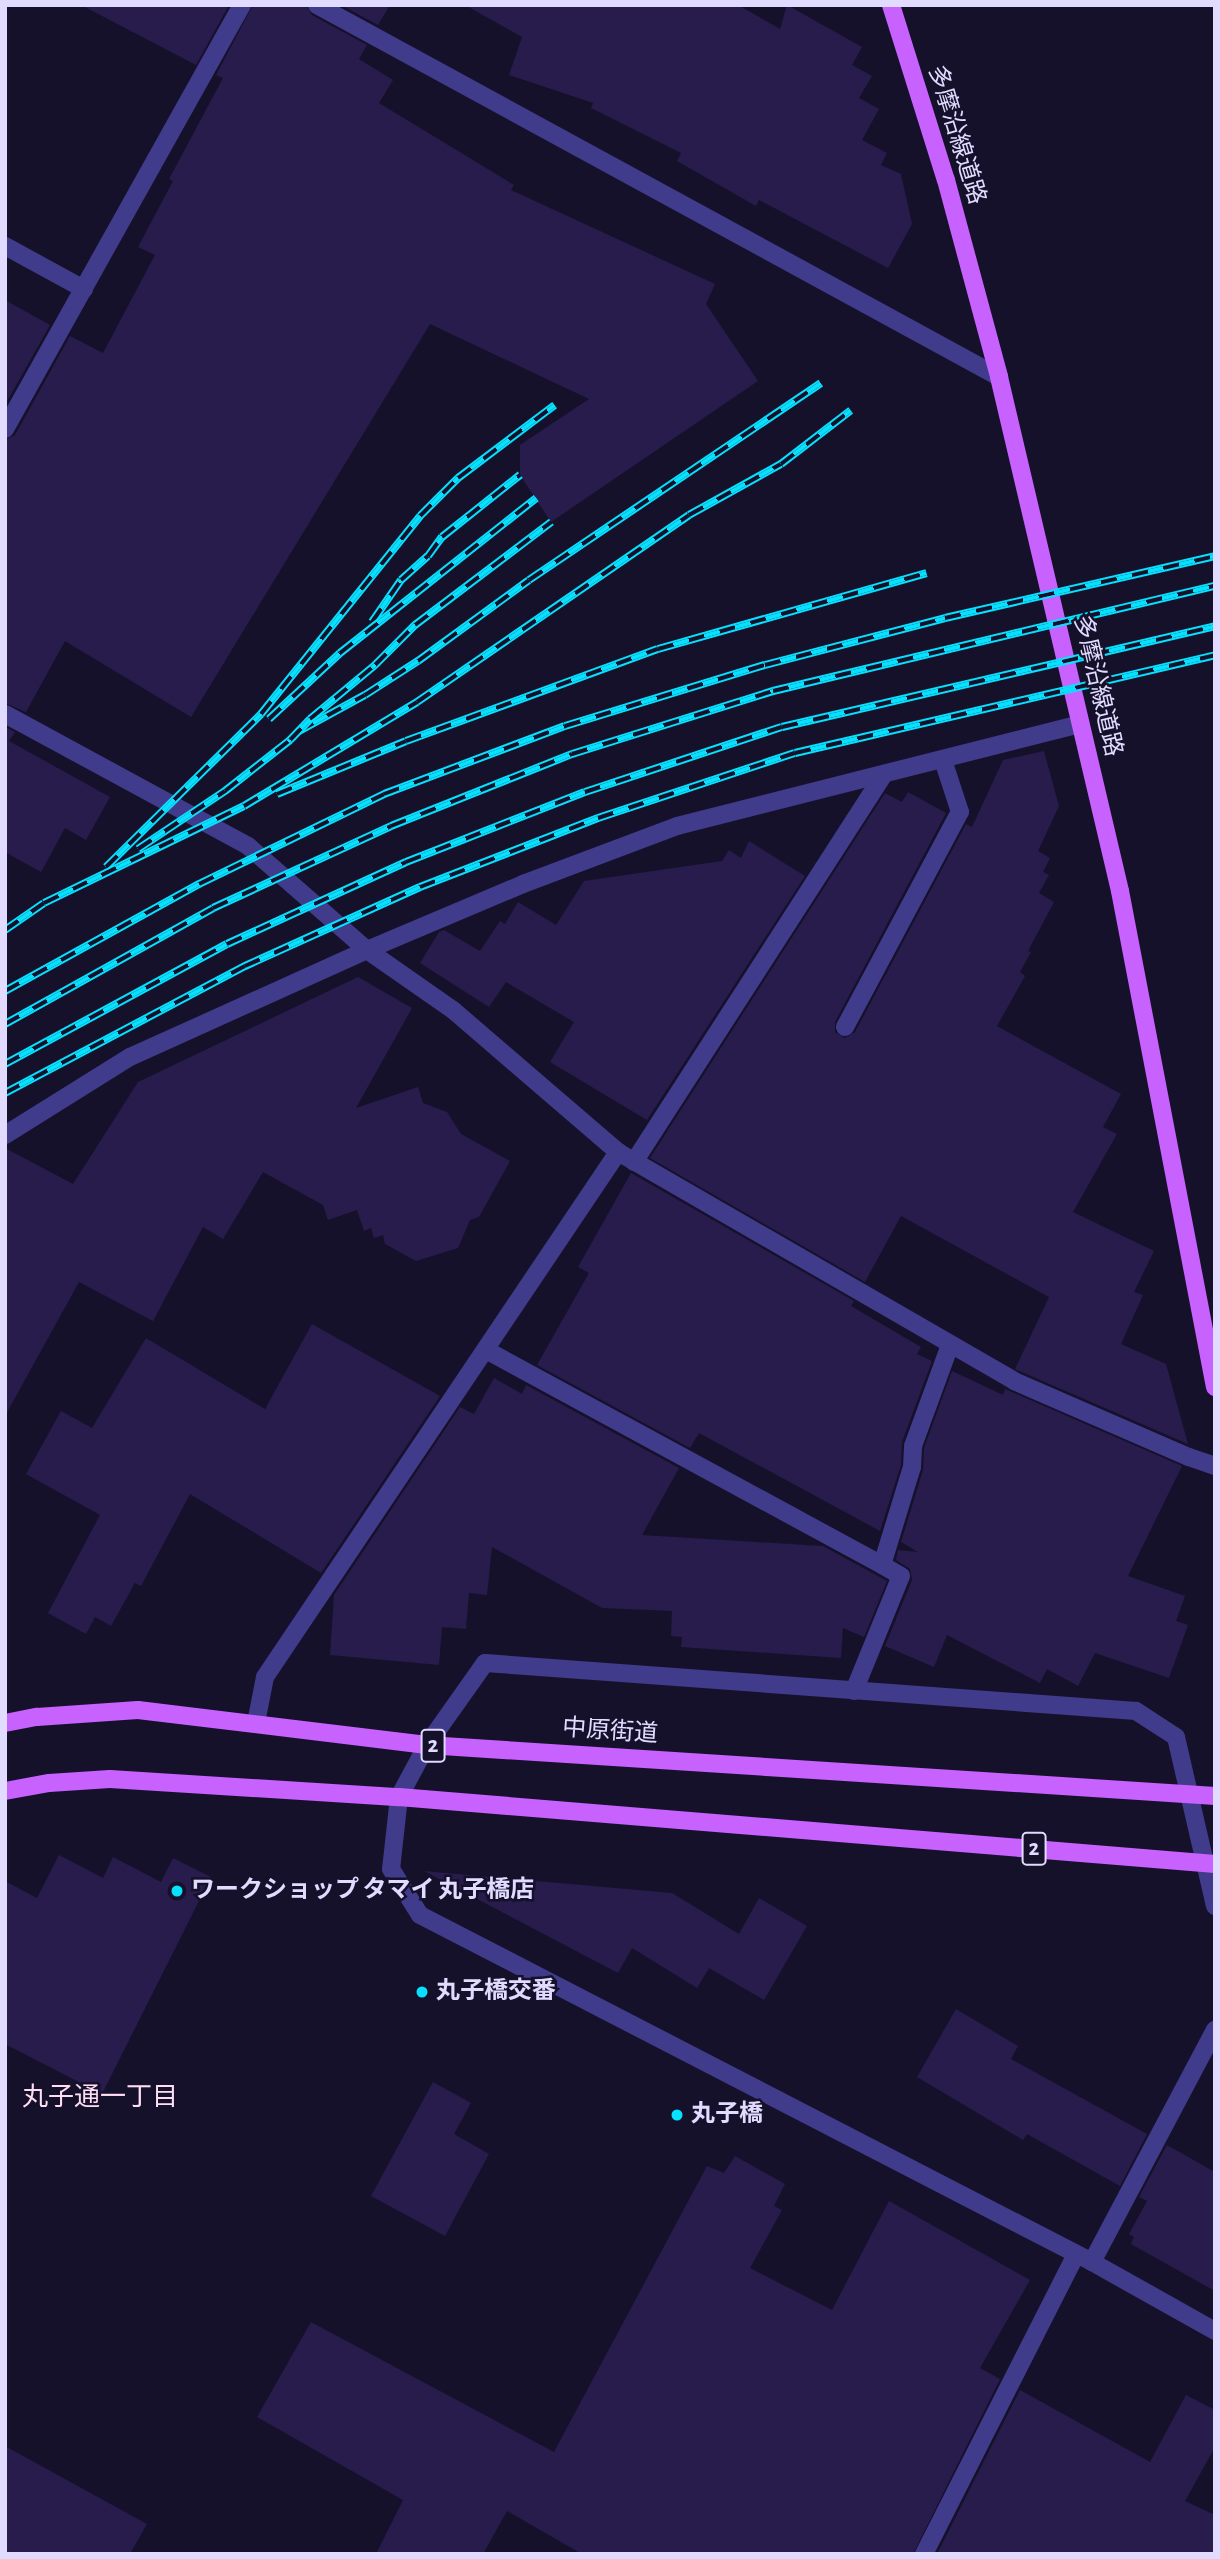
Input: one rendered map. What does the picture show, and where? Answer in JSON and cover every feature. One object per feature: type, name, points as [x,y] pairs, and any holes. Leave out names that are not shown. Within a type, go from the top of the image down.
[{"type":"main road","name":"多摩沿線道路","points":[[891,5],[946,180],[999,377],[1120,891],[1215,1387]]},
{"type":"main road","name":"中原街道","points":[[5,1724],[37,1717],[138,1710],[427,1745],[1215,1796]]},
{"type":"main road","name":"2","points":[[5,1791],[49,1783],[110,1779],[399,1797],[1215,1864]]},
{"type":"street","points":[[5,429],[242,5]]},
{"type":"street","points":[[317,5],[999,377]]},
{"type":"street","points":[[5,246],[84,289]]},
{"type":"street","points":[[5,714],[248,846],[367,950],[453,1010],[618,1152],[634,1162],[1014,1381],[1189,1458],[1215,1466]]},
{"type":"street","points":[[5,1135],[130,1057],[367,950],[523,884],[677,826],[1080,724]]},
{"type":"street","points":[[845,1027],[960,812],[943,760]]},
{"type":"street","points":[[634,1162],[883,775]]},
{"type":"street","points":[[257,1723],[265,1677],[618,1152]]},
{"type":"street","points":[[882,1565],[912,1467],[913,1446],[950,1345]]},
{"type":"street","points":[[486,1350],[901,1576],[854,1690]]},
{"type":"street","points":[[1215,1906],[1176,1737],[1136,1711],[485,1663],[427,1745],[399,1797],[391,1869],[420,1915],[1084,2258],[1215,2331]]},
{"type":"street","points":[[924,2554],[1084,2258],[1215,2030]]},
{"type":"building","points":[[81,5],[229,5],[196,65]]},
{"type":"building","points":[[253,5],[306,5],[312,15],[367,45],[359,59],[393,80],[379,103],[514,185],[511,190],[715,284],[706,304],[758,381],[551,522],[520,475],[520,445],[589,399],[430,324],[191,717],[65,641],[26,712],[5,703],[5,440],[15,435],[70,336],[103,353],[155,255],[138,247],[173,181],[169,179],[223,78],[216,75]]},
{"type":"building","points":[[341,5],[390,5],[378,25]]},
{"type":"building","points":[[465,5],[738,5],[780,29],[787,5],[862,47],[852,65],[872,76],[859,98],[879,109],[862,140],[887,153],[881,165],[901,174],[912,224],[888,268],[759,200],[756,206],[677,161],[681,153],[591,108],[593,103],[509,75],[522,37]]},
{"type":"building","points":[[5,300],[50,325],[5,405]]},
{"type":"building","points":[[5,727],[15,732],[9,741],[110,797],[86,840],[65,828],[41,872],[5,852]]},
{"type":"building","points":[[1044,751],[1059,806],[1038,851],[1050,858],[1043,872],[1049,875],[1039,893],[1054,902],[1028,951],[1031,952],[1020,972],[1025,976],[997,1026],[1121,1094],[1103,1127],[1117,1134],[1073,1212],[1154,1251],[1134,1292],[1143,1295],[1121,1344],[1166,1364],[1188,1444],[1015,1369],[1049,1297],[901,1216],[865,1282],[650,1158],[885,793],[902,802],[908,792],[946,813],[835,1022],[835,1032],[845,1038],[855,1032],[966,824],[972,827],[1003,760]]},
{"type":"building","points":[[749,841],[805,876],[647,1120],[550,1062],[574,1022],[506,982],[489,1007],[420,963],[439,932],[444,930],[480,951],[500,921],[505,924],[518,902],[556,925],[584,881],[722,861],[729,850],[741,858]]},
{"type":"building","points":[[358,977],[412,1008],[356,1108],[418,1087],[423,1103],[447,1112],[461,1134],[510,1161],[479,1217],[470,1220],[458,1248],[416,1261],[385,1244],[383,1235],[374,1238],[371,1228],[364,1231],[357,1210],[328,1220],[323,1205],[263,1172],[223,1239],[203,1227],[153,1321],[79,1282],[5,1416],[5,1148],[73,1184],[138,1082]]},
{"type":"building","points":[[631,1173],[854,1301],[851,1306],[921,1347],[917,1354],[932,1361],[902,1442],[901,1465],[880,1531],[699,1433],[690,1448],[537,1365],[589,1273],[578,1267]]},
{"type":"building","points":[[312,1324],[440,1396],[321,1573],[190,1494],[141,1586],[135,1583],[111,1626],[95,1617],[86,1634],[48,1613],[100,1515],[26,1474],[61,1411],[92,1428],[146,1338],[265,1409]]},
{"type":"building","points":[[952,1371],[1003,1395],[1005,1389],[1182,1466],[1128,1576],[1185,1596],[1176,1621],[1188,1625],[1169,1678],[1095,1653],[1078,1686],[1047,1669],[1040,1683],[947,1635],[934,1667],[885,1646],[912,1580],[910,1569],[896,1560],[898,1550],[918,1552],[901,1542],[923,1470],[924,1448]]},
{"type":"building","points":[[494,1378],[522,1394],[526,1385],[679,1468],[642,1535],[823,1546],[887,1581],[864,1637],[843,1628],[841,1658],[681,1647],[682,1637],[671,1636],[672,1611],[602,1608],[492,1547],[487,1595],[469,1593],[466,1629],[442,1627],[439,1665],[330,1655],[334,1595],[460,1407],[474,1414]]},
{"type":"building","points":[[59,1855],[103,1878],[113,1857],[161,1882],[173,1858],[211,1877],[102,2094],[5,2044],[5,1881],[37,1898]]},
{"type":"building","points":[[424,1871],[672,1893],[739,1934],[759,1898],[807,1926],[764,2000],[709,1968],[697,1988],[632,1948],[618,1973]]},
{"type":"building","points":[[956,2009],[1018,2046],[1011,2059],[1147,2134],[1120,2186],[1027,2134],[1023,2140],[917,2077]]},
{"type":"building","points":[[433,2082],[471,2103],[454,2134],[489,2154],[445,2236],[371,2196]]},
{"type":"building","points":[[1167,2145],[1215,2172],[1215,2291],[1131,2244],[1134,2237],[1129,2234],[1147,2201],[1139,2197]]},
{"type":"building","points":[[735,2156],[785,2184],[774,2206],[782,2210],[750,2268],[832,2310],[889,2201],[1030,2280],[980,2368],[1000,2379],[913,2554],[582,2554],[507,2511],[483,2554],[376,2554],[403,2500],[257,2417],[311,2322],[554,2452],[707,2166],[724,2173]]},
{"type":"building","points":[[1020,2390],[1150,2462],[1186,2395],[1215,2410],[1215,2447],[1185,2501],[1215,2515],[1215,2554],[937,2554]]},
{"type":"building","points":[[5,2446],[147,2524],[130,2554],[5,2554]]},
{"type":"railway","points":[[299,731],[365,695],[418,661],[529,580],[821,383]]},
{"type":"railway","points":[[106,867],[261,714],[420,516],[458,478],[555,405]]},
{"type":"railway","points":[[5,930],[44,903],[244,806],[417,702],[689,515],[781,464],[851,410]]},
{"type":"railway","points":[[372,622],[401,580],[428,556],[442,537],[520,475]]},
{"type":"railway","points":[[269,719],[340,653],[536,498]]},
{"type":"railway","points":[[138,849],[225,791],[290,740],[310,719],[375,665],[415,625],[551,522]]},
{"type":"railway","points":[[5,991],[199,884],[384,794],[565,726],[765,665],[945,618],[1215,556]]},
{"type":"railway","points":[[277,794],[406,741],[658,649],[926,573]]},
{"type":"railway","points":[[5,1024],[213,908],[391,826],[572,754],[773,691],[1215,586]]},
{"type":"railway","points":[[5,1064],[227,944],[406,862],[585,792],[782,727],[1215,626]]},
{"type":"railway","points":[[5,1093],[245,966],[420,887],[598,818],[795,753],[1215,655]]},
{"type":"place","name":"ワークショップ タマイ 丸子橋店","points":[[177,1891]]},
{"type":"place","name":"丸子橋交番","points":[[422,1992]]},
{"type":"place","name":"丸子橋","points":[[677,2115]]},
{"type":"district","name":"丸子通一丁目","points":[[100,2098]]}]
